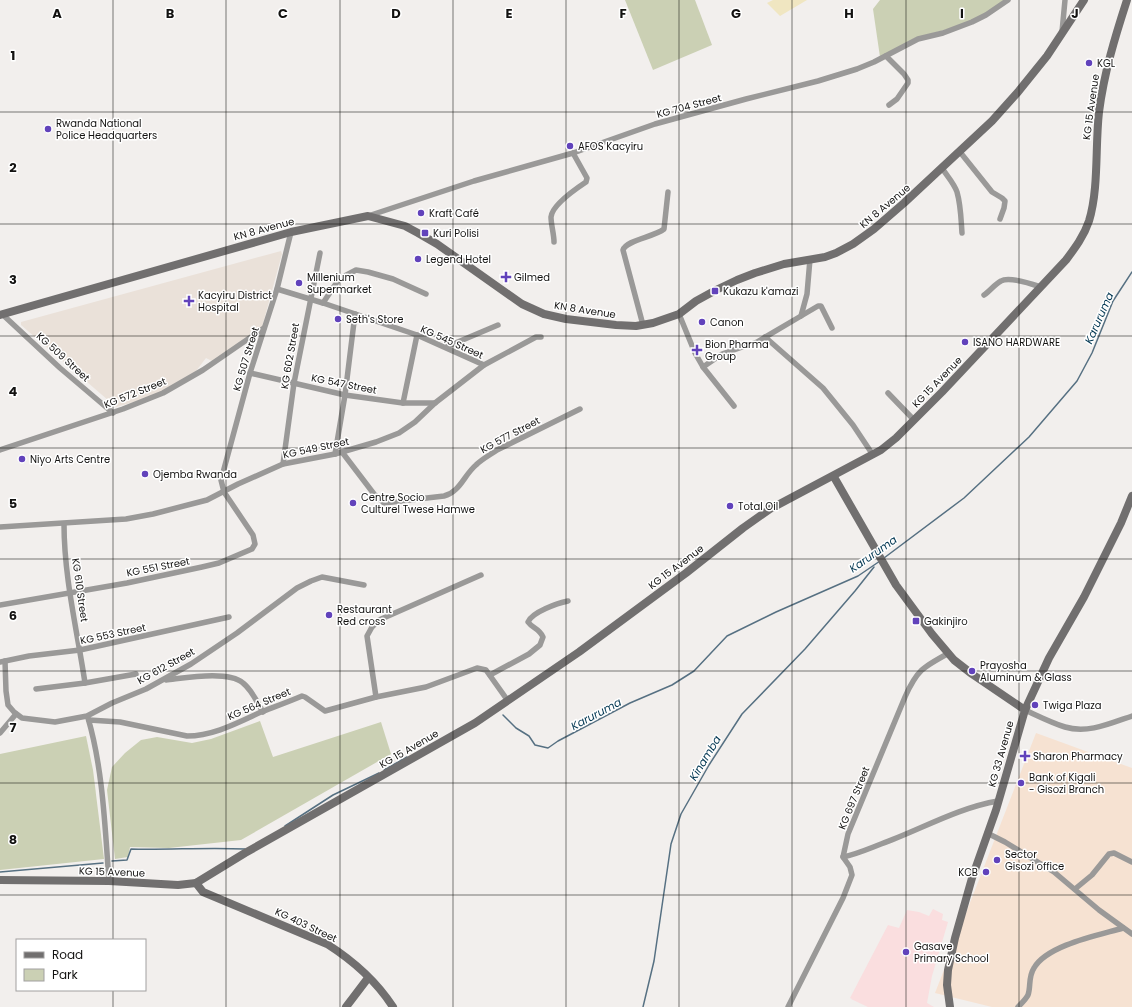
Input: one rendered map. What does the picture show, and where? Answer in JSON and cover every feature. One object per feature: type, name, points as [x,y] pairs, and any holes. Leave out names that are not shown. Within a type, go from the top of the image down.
[{"type":"main road","name":"KN 8 Avenue","points":[[1,314],[291,232],[368,216],[405,226],[418,233],[522,304],[544,314],[566,319],[623,326],[653,323],[679,314],[696,301],[737,280],[784,264],[810,260],[836,253],[853,244],[874,229],[960,152],[992,121],[1047,56],[1084,0]]},
{"type":"main road","name":"KG 15 Avenue","points":[[0,880],[109,880],[178,885],[196,883],[245,852],[475,723],[579,652],[743,528],[770,510],[882,450],[914,420],[1041,287],[1066,260],[1079,242],[1088,222],[1093,200],[1097,135],[1103,86],[1111,49],[1127,0]]},
{"type":"main road","points":[[834,476],[900,590],[924,624],[949,654],[972,674],[1025,710]]},
{"type":"main road","name":"KG 33 Avenue","points":[[950,1007],[947,985],[949,962],[959,920],[998,801],[1025,710],[1048,658],[1084,597],[1121,523],[1132,496]]},
{"type":"main road","name":"KG 403 Street","points":[[196,883],[204,892],[327,944],[368,978],[393,1007]]},
{"type":"main road","points":[[346,1007],[368,978]]},
{"type":"street","name":"KG 704 Street","points":[[368,216],[474,181],[573,153],[655,124],[818,81],[857,69],[918,39],[943,33],[972,22],[986,15],[1008,0]]},
{"type":"street","points":[[1062,33],[1065,0]]},
{"type":"street","points":[[886,56],[908,80],[908,84],[897,99],[889,104]]},
{"type":"street","points":[[960,152],[992,192],[1005,201],[1000,220]]},
{"type":"street","points":[[554,242],[551,218],[553,212],[567,196],[586,182],[587,178],[573,153]]},
{"type":"street","points":[[942,168],[953,184],[957,193],[961,215],[962,233]]},
{"type":"street","points":[[643,325],[623,250],[628,244],[646,238],[664,229],[668,192]]},
{"type":"street","name":"KG 507 Street","points":[[224,492],[221,480],[223,468],[250,373],[277,289],[291,232]]},
{"type":"street","name":"KG 602 Street","points":[[283,464],[294,383],[320,253]]},
{"type":"street","points":[[801,316],[807,294],[810,260]]},
{"type":"street","points":[[323,303],[339,279],[356,270],[393,279],[426,294]]},
{"type":"street","points":[[984,295],[1005,279],[1041,287]]},
{"type":"street","name":"KG 545 Street","points":[[277,289],[323,303],[417,336],[446,347],[484,365]]},
{"type":"street","points":[[703,367],[722,354],[757,342],[818,306],[821,306],[832,328]]},
{"type":"street","name":"KG 509 Street","points":[[1,314],[60,368],[113,412]]},
{"type":"street","points":[[336,454],[355,314]]},
{"type":"street","points":[[679,314],[695,353],[703,367],[734,406]]},
{"type":"street","points":[[446,347],[498,325]]},
{"type":"street","name":"KG 572 Street","points":[[0,450],[113,412],[163,393],[183,383],[264,328]]},
{"type":"street","points":[[403,403],[417,336]]},
{"type":"street","name":"KG 549 Street","points":[[0,527],[126,519],[153,514],[207,500],[283,464],[336,454],[376,442],[399,433],[415,422],[436,403],[484,365],[536,337],[541,337]]},
{"type":"street","points":[[765,337],[823,388],[853,425],[873,455]]},
{"type":"street","name":"KG 547 Street","points":[[250,373],[345,395],[403,403],[436,403]]},
{"type":"street","points":[[888,394],[914,420]]},
{"type":"street","name":"KG 577 Street","points":[[342,452],[374,494],[384,503],[450,495],[455,491],[474,466],[484,458],[497,450],[580,409]]},
{"type":"street","name":"KG 551 Street","points":[[0,605],[127,583],[202,567],[219,563],[252,549],[255,544],[253,535],[224,492]]},
{"type":"street","name":"KG 610 Street","points":[[64,524],[64,538],[70,592],[85,683]]},
{"type":"street","points":[[376,697],[367,636],[372,627],[379,620],[481,575]]},
{"type":"street","name":"KG 612 Street","points":[[16,714],[22,718],[55,722],[88,718],[191,664],[237,633],[297,588],[310,581],[322,577],[364,585]]},
{"type":"street","points":[[508,700],[490,675],[529,654],[540,645],[543,637],[538,629],[529,624],[528,622],[530,618],[551,606],[568,601]]},
{"type":"street","name":"KG 553 Street","points":[[3,662],[29,656],[80,650],[229,617]]},
{"type":"street","name":"KG 697 Street","points":[[843,856],[848,834],[913,680],[924,667],[949,654]]},
{"type":"street","points":[[0,733],[16,714],[8,705],[3,662]]},
{"type":"street","name":"KG 564 Street","points":[[88,718],[120,722],[187,736],[195,736],[204,735],[231,726],[302,696],[324,711],[376,697],[426,687],[477,668],[486,670],[490,675]]},
{"type":"street","points":[[36,689],[85,683],[136,674]]},
{"type":"street","points":[[163,680],[203,676],[233,678],[247,686],[263,712]]},
{"type":"street","points":[[1025,710],[1065,727],[1075,729],[1084,729],[1114,723],[1132,716]]},
{"type":"street","points":[[88,718],[97,760],[106,835],[109,880]]},
{"type":"street","points":[[788,1007],[843,898],[852,875],[850,867],[843,856],[853,855],[909,834],[951,814],[983,803],[998,801]]},
{"type":"street","points":[[987,833],[1033,858],[1132,934]]},
{"type":"street","points":[[1075,889],[1092,875],[1109,854],[1114,853],[1132,862]]},
{"type":"street","points":[[1018,1007],[1028,995],[1028,986],[1034,968],[1051,951],[1083,939],[1123,928]]},
{"type":"shaded area","points":[[281,251],[282,254],[261,331],[212,361],[206,358],[196,371],[163,394],[116,407],[21,325],[21,322]]},
{"type":"shaded area","points":[[1036,733],[1132,768],[1132,1007],[992,1007],[935,993]]},
{"type":"shaded area","name":"Gasave Primary School","points":[[933,909],[943,914],[942,920],[948,922],[932,976],[927,1003],[934,1007],[868,1007],[851,999],[850,998],[888,925],[899,928],[907,910],[919,912],[929,916]]},
{"type":"green space","points":[[625,0],[695,0],[712,45],[653,70]]},
{"type":"green space","points":[[880,0],[1010,0],[981,20],[915,38],[880,57],[873,9]]},
{"type":"green space","points":[[260,721],[273,757],[381,722],[391,754],[241,840],[169,848],[130,847],[128,857],[115,859],[107,790],[112,767],[125,753],[141,740],[157,737],[192,743],[211,739]]},
{"type":"green space","points":[[86,736],[93,770],[104,859],[0,870],[0,754]]},
{"type":"sand","points":[[773,0],[807,0],[780,16],[767,3]]},
{"type":"waterway","name":"Karuruma","points":[[884,558],[964,498],[1029,437],[1077,381],[1092,353],[1113,301],[1132,272]]},
{"type":"waterway","name":"Karuruma","points":[[503,715],[516,728],[529,736],[535,745],[548,748],[558,741],[630,703],[672,685],[694,671],[727,636],[776,612],[858,576],[880,561]]},
{"type":"waterway","name":"Kinamba","points":[[643,1007],[654,961],[671,844],[681,814],[709,765],[742,714],[805,649],[874,567]]},
{"type":"waterway","points":[[384,770],[407,757]]},
{"type":"waterway","points":[[285,826],[333,795],[379,773]]},
{"type":"waterway","points":[[112,861],[127,860],[131,849],[245,849]]},
{"type":"waterway","points":[[0,872],[103,863]]},
{"type":"place","name":"KGL","points":[[1089,63]]},
{"type":"place","name":"Rwanda National Police Headquarters","points":[[48,129]]},
{"type":"place","name":"AFOS Kacyiru","points":[[570,146]]},
{"type":"place","name":"Kraft Café","points":[[421,213]]},
{"type":"place","name":"Kuri Polisi","points":[[425,233]]},
{"type":"place","name":"Legend Hotel","points":[[418,259]]},
{"type":"place","name":"Gilmed","points":[[506,277]]},
{"type":"place","name":"Millenium Supermarket","points":[[299,283]]},
{"type":"place","name":"Kukazu k'amazi","points":[[715,291]]},
{"type":"place","name":"Kacyiru District Hospital","points":[[189,301]]},
{"type":"place","name":"Seth's Store","points":[[338,319]]},
{"type":"place","name":"Canon","points":[[702,322]]},
{"type":"place","name":"ISANO HARDWARE","points":[[965,342]]},
{"type":"place","name":"Bion Pharma Group","points":[[697,350]]},
{"type":"place","name":"Niyo Arts Centre","points":[[22,459]]},
{"type":"place","name":"Ojemba Rwanda","points":[[145,474]]},
{"type":"place","name":"Centre Socio Culturel Twese Hamwe","points":[[353,503]]},
{"type":"place","name":"Total Oil","points":[[730,506]]},
{"type":"place","name":"Restaurant Red cross","points":[[329,615]]},
{"type":"place","name":"Gakinjiro","points":[[916,621]]},
{"type":"place","name":"Prayosha Aluminum & Glass","points":[[972,671]]},
{"type":"place","name":"Twiga Plaza","points":[[1035,705]]},
{"type":"place","name":"Sharon Pharmacy","points":[[1025,756]]},
{"type":"place","name":"Bank of Kigali - Gisozi Branch","points":[[1021,783]]},
{"type":"place","name":"Sector Gisozi office","points":[[997,860]]},
{"type":"place","name":"KCB","points":[[986,872]]},
{"type":"place","name":"Gasave Primary School","points":[[906,952]]}]
